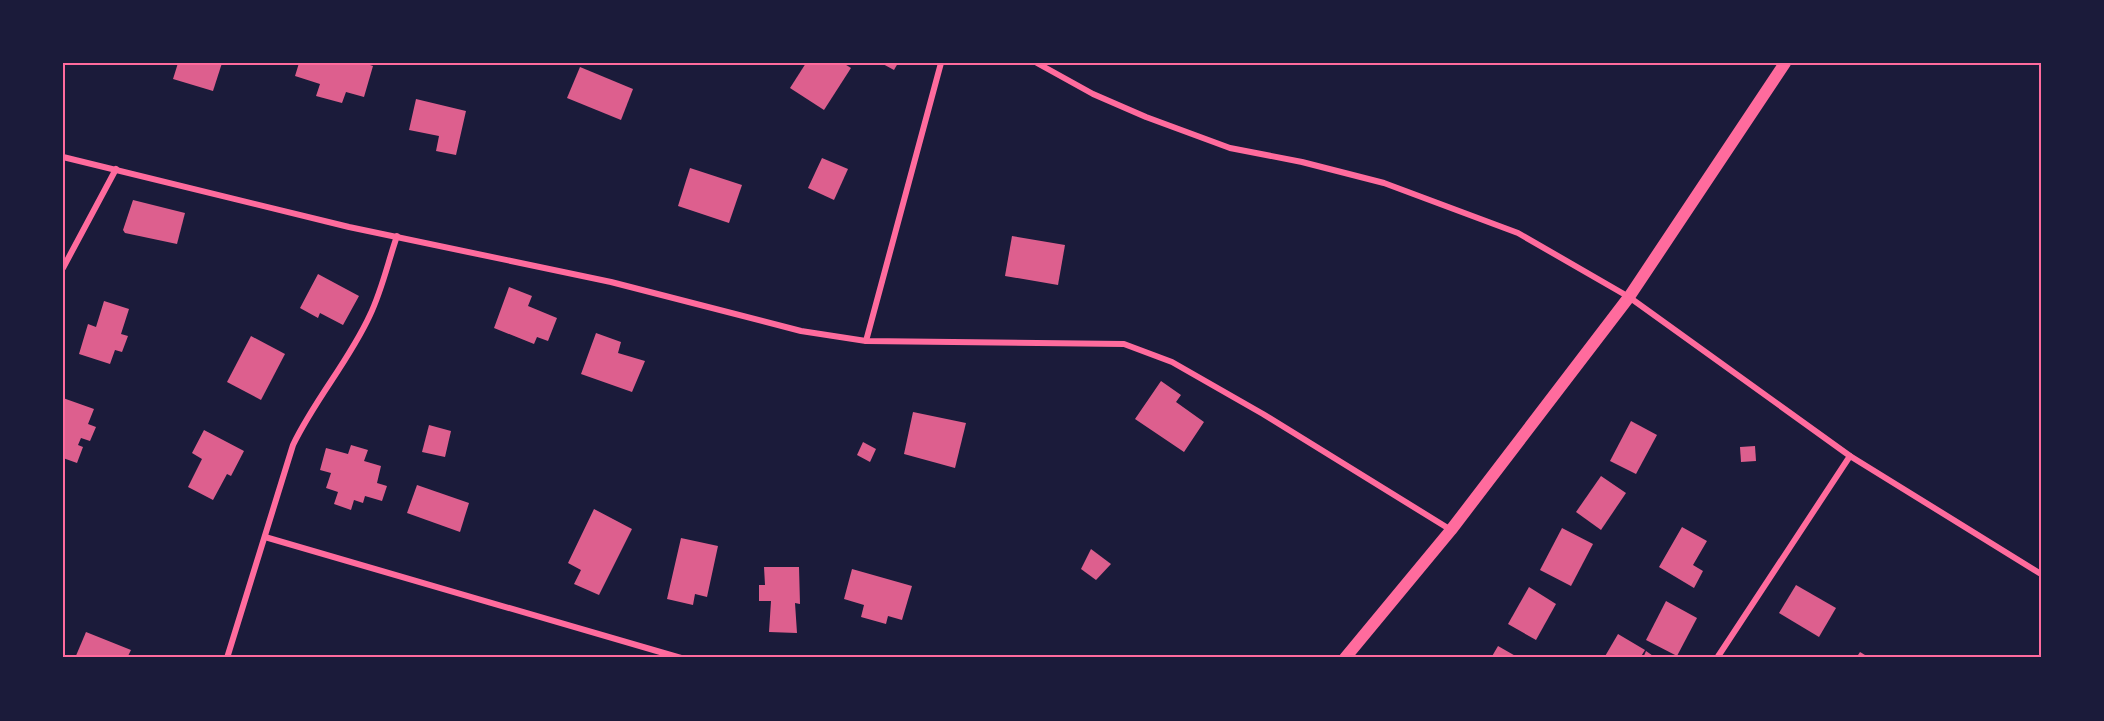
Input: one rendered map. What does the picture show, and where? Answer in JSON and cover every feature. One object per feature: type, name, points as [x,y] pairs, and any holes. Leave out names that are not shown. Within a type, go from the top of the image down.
[{"type":"main road","points":[[1345,658],[1451,530],[1629,297],[1785,63]]},
{"type":"street","points":[[866,341],[941,63]]},
{"type":"street","points":[[1037,63],[1093,94],[1146,117],[1230,148],[1302,162],[1384,183],[1518,233],[1629,297],[1850,456],[2041,574]]},
{"type":"street","points":[[63,158],[396,236],[611,282],[801,331],[866,341],[1124,344],[1172,362],[1263,414],[1451,530]]},
{"type":"street","points":[[63,268],[116,169]]},
{"type":"street","points":[[226,658],[293,445],[306,417],[347,358],[371,314],[396,236]]},
{"type":"street","points":[[1717,658],[1850,456]]},
{"type":"street","points":[[265,537],[681,658]]},
{"type":"building","points":[[178,63],[222,63],[213,91],[173,79]]},
{"type":"building","points":[[299,63],[364,63],[373,66],[364,97],[346,92],[342,103],[316,96],[320,84],[295,76]]},
{"type":"building","points":[[806,63],[843,63],[851,68],[824,110],[790,88]]},
{"type":"building","points":[[881,63],[898,63],[894,70]]},
{"type":"building","points":[[580,67],[633,89],[621,120],[567,98]]},
{"type":"building","points":[[416,99],[466,111],[456,155],[436,151],[439,136],[409,130]]},
{"type":"building","points":[[822,158],[848,169],[834,200],[808,188]]},
{"type":"building","points":[[690,168],[742,185],[729,223],[678,206]]},
{"type":"building","points":[[133,200],[185,213],[177,244],[125,233],[123,230]]},
{"type":"building","points":[[1012,236],[1065,245],[1058,285],[1005,276]]},
{"type":"building","points":[[318,274],[359,296],[343,325],[320,313],[318,318],[300,308]]},
{"type":"building","points":[[509,287],[532,296],[528,306],[557,318],[548,341],[537,337],[534,344],[494,328]]},
{"type":"building","points":[[104,301],[129,309],[121,334],[128,336],[122,352],[115,350],[110,364],[79,354],[88,324],[96,327]]},
{"type":"building","points":[[596,333],[621,342],[618,353],[645,361],[632,392],[581,374]]},
{"type":"building","points":[[251,336],[285,354],[261,400],[227,382]]},
{"type":"building","points":[[1161,381],[1181,395],[1176,402],[1204,422],[1184,452],[1135,419]]},
{"type":"building","points":[[63,398],[94,409],[88,424],[96,427],[90,441],[81,438],[78,445],[83,447],[77,463],[63,458]]},
{"type":"building","points":[[913,412],[966,423],[955,468],[904,454]]},
{"type":"building","points":[[1631,421],[1657,435],[1636,474],[1610,461]]},
{"type":"building","points":[[429,425],[451,431],[445,457],[422,452]]},
{"type":"building","points":[[204,430],[244,451],[231,476],[227,474],[213,500],[188,487],[202,459],[192,453]]},
{"type":"building","points":[[863,442],[876,449],[870,462],[857,455]]},
{"type":"building","points":[[351,445],[368,450],[364,461],[381,466],[377,483],[387,486],[382,501],[365,496],[363,503],[354,500],[351,510],[334,504],[338,492],[326,488],[331,473],[320,470],[326,448],[348,454]]},
{"type":"building","points":[[1755,446],[1756,461],[1741,462],[1740,447]]},
{"type":"building","points":[[1601,476],[1626,493],[1601,530],[1576,512]]},
{"type":"building","points":[[417,485],[469,503],[460,532],[407,513]]},
{"type":"building","points":[[594,509],[632,529],[599,595],[574,584],[581,570],[568,563]]},
{"type":"building","points":[[1682,527],[1707,541],[1693,565],[1703,571],[1694,588],[1659,567]]},
{"type":"building","points":[[1562,528],[1593,544],[1571,586],[1540,570]]},
{"type":"building","points":[[681,538],[718,546],[707,597],[695,594],[693,605],[667,599]]},
{"type":"building","points":[[1091,549],[1111,564],[1096,580],[1081,569]]},
{"type":"building","points":[[764,567],[799,567],[800,604],[795,603],[797,633],[769,632],[771,601],[759,601],[759,585],[765,585]]},
{"type":"building","points":[[852,569],[912,586],[902,620],[888,616],[886,624],[861,617],[864,605],[844,599]]},
{"type":"building","points":[[1796,585],[1836,608],[1819,637],[1779,613]]},
{"type":"building","points":[[1529,587],[1556,604],[1536,640],[1508,624]]},
{"type":"building","points":[[1666,601],[1697,618],[1677,656],[1646,640]]},
{"type":"building","points":[[86,632],[131,650],[127,658],[75,658]]},
{"type":"building","points":[[1618,634],[1645,650],[1640,658],[1604,658]]},
{"type":"building","points":[[1498,646],[1519,658],[1491,658]]},
{"type":"building","points":[[1646,651],[1656,658],[1643,658]]},
{"type":"building","points":[[1860,652],[1870,658],[1856,658]]}]
